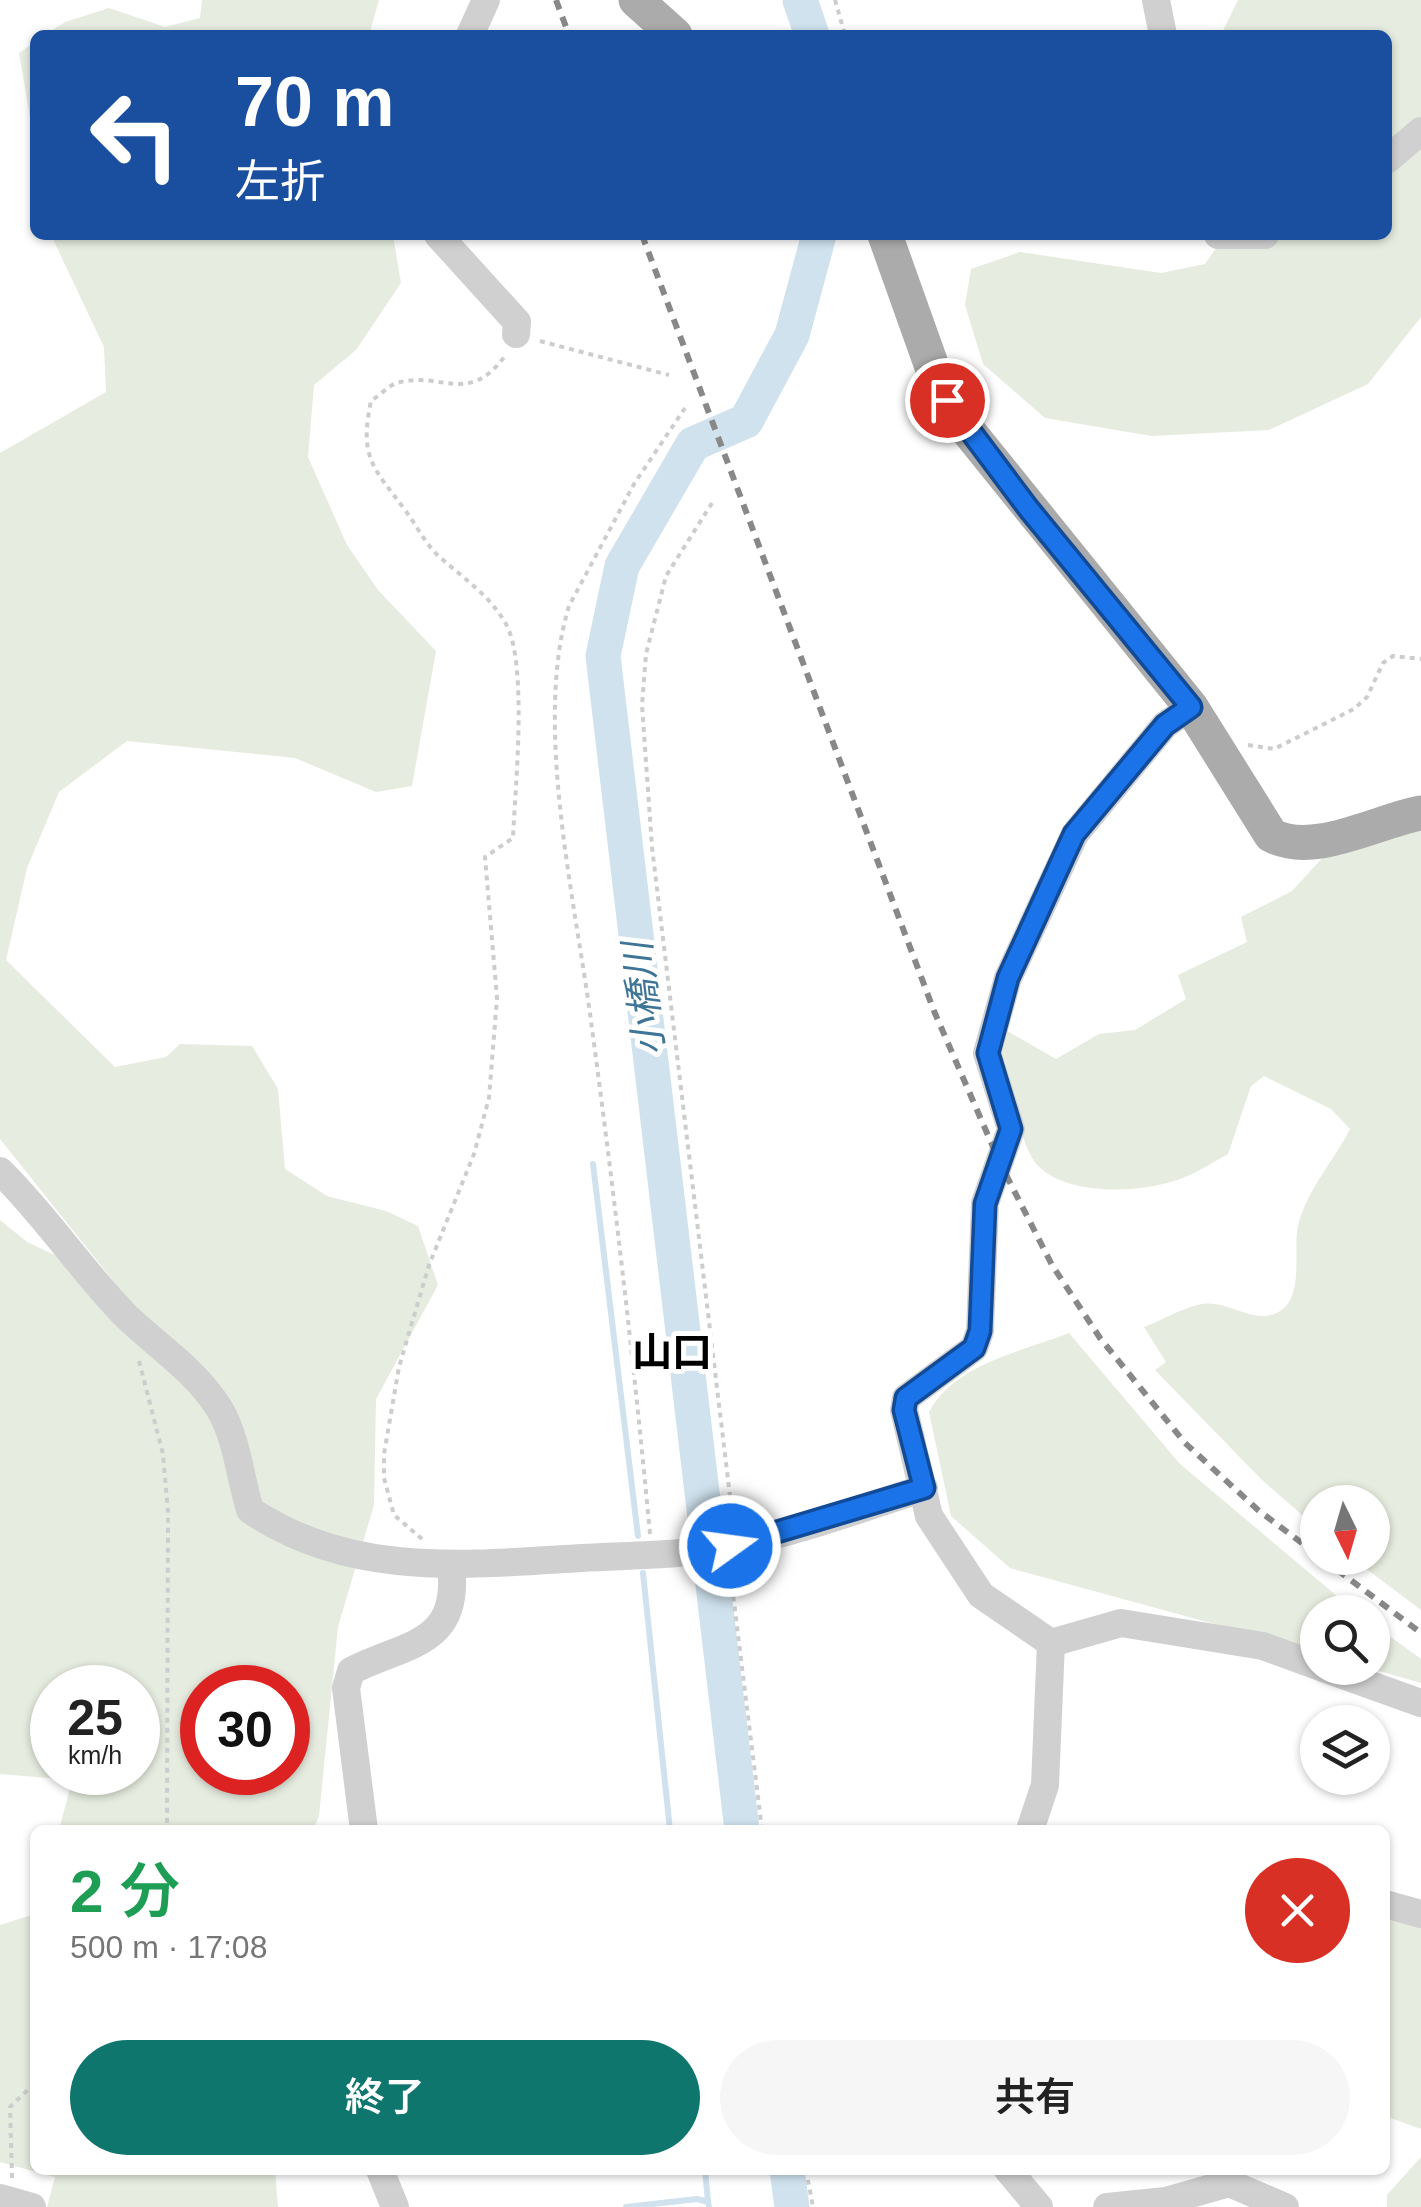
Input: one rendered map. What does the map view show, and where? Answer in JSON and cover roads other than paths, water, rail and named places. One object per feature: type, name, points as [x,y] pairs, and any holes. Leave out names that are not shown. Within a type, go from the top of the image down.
[{"type":"main road","points":[[636,0],[669,30]]},
{"type":"main road","points":[[886,240],[936,378],[960,422],[1199,719],[1258,820],[1283,842],[1312,841],[1421,813]]},
{"type":"street","points":[[472,30],[486,0]]},
{"type":"street","points":[[1156,0],[1162,30]]},
{"type":"street","points":[[1392,156],[1421,131]]},
{"type":"street","points":[[443,240],[517,322],[516,334]]},
{"type":"street","points":[[1199,719],[1165,725],[1074,834],[1008,978],[988,1053],[1011,1129],[985,1204],[980,1331],[974,1348],[906,1398],[904,1410],[930,1516],[981,1595],[1051,1642],[1121,1622],[1262,1646],[1300,1659]]},
{"type":"street","points":[[0,1171],[36,1207],[128,1317],[181,1363],[219,1408],[235,1448],[250,1510],[326,1550],[359,1558],[452,1566],[656,1554],[736,1545],[924,1488]]},
{"type":"street","points":[[363,1825],[346,1688],[351,1671],[430,1636],[448,1611],[454,1586],[452,1566]]},
{"type":"street","points":[[1032,1825],[1045,1784],[1051,1642]]},
{"type":"street","points":[[1372,1685],[1421,1703]]},
{"type":"street","points":[[1390,1905],[1421,1914]]},
{"type":"street","points":[[382,2175],[394,2207]]},
{"type":"street","points":[[1012,2175],[1040,2207]]},
{"type":"street","points":[[1107,2207],[1166,2201],[1203,2179],[1229,2183],[1285,2207]]},
{"type":"street","points":[[6,2189],[32,2207]]},
{"type":"waterway","name":"小橋川","points":[[800,0],[810,30]]},
{"type":"waterway","name":"小橋川","points":[[741,1825],[603,656],[622,566],[693,444],[746,421],[792,335],[818,240]]},
{"type":"waterway","points":[[593,1164],[638,1536]]},
{"type":"waterway","points":[[643,1573],[669,1825]]},
{"type":"waterway","points":[[705,2175],[708,2202]]},
{"type":"waterway","name":"小橋川","points":[[788,2175],[792,2207]]},
{"type":"waterway","points":[[626,2207],[697,2199],[708,2202],[709,2207]]},
{"type":"railway","points":[[556,0],[567,30]]},
{"type":"railway","points":[[644,240],[934,1011],[1000,1163],[1052,1265],[1100,1338],[1185,1443],[1258,1510],[1421,1633]]},
{"type":"district","name":"山口","points":[[672,1352]]}]
